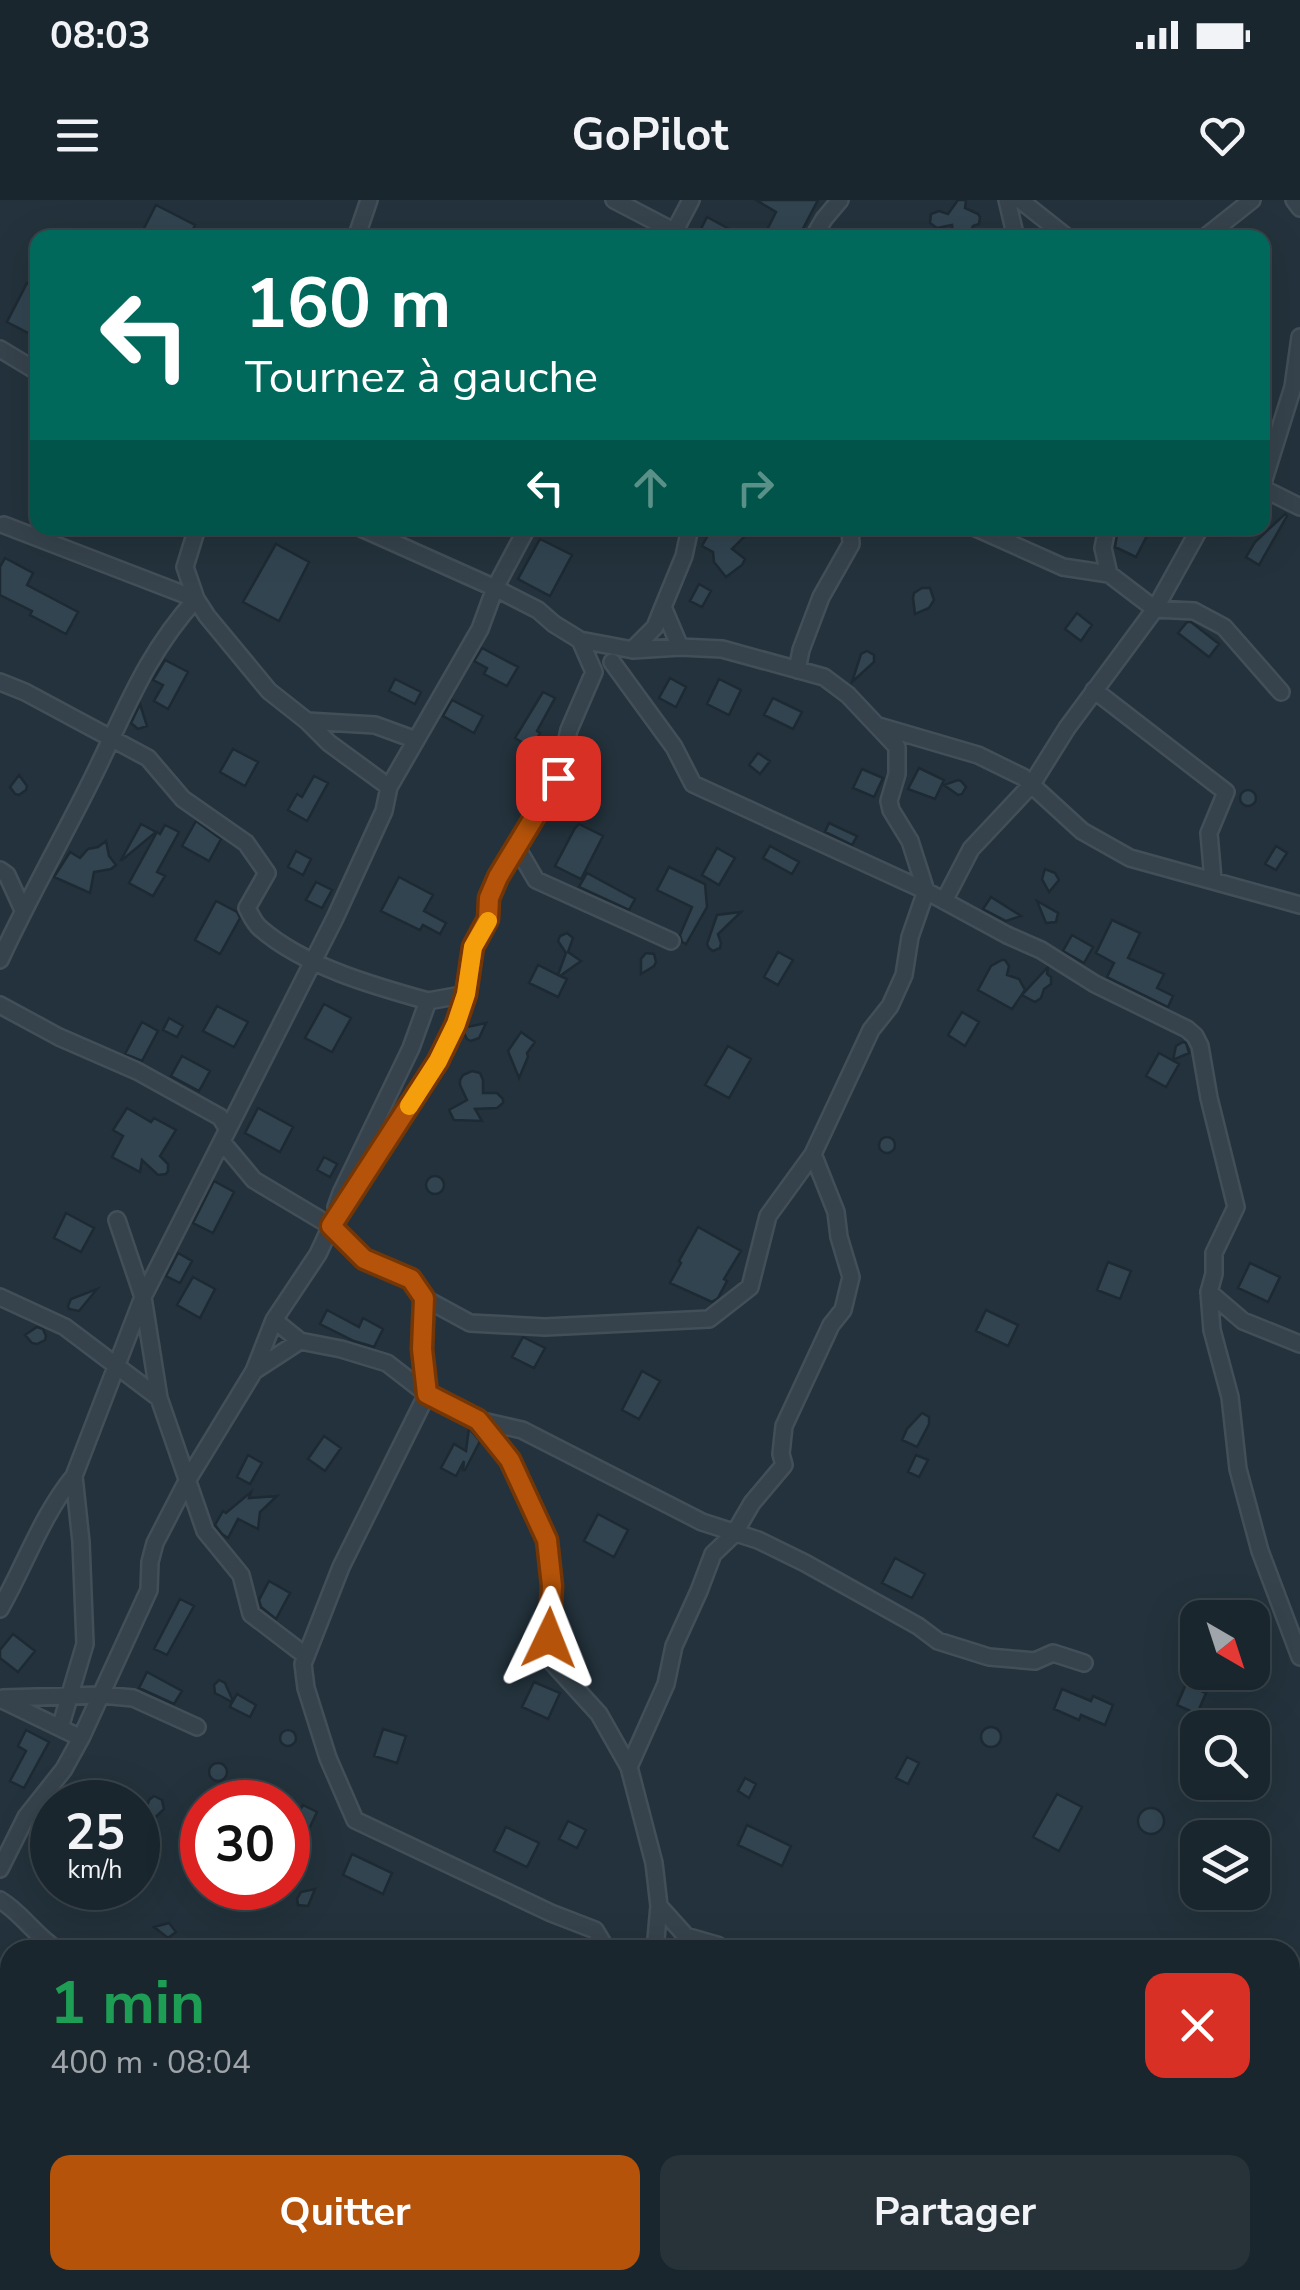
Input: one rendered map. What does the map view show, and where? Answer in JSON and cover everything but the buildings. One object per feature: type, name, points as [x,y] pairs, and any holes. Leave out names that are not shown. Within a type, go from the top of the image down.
[{"type":"street","points":[[359,230],[369,200]]},
{"type":"street","points":[[614,200],[667,230]]},
{"type":"street","points":[[680,230],[691,200]]},
{"type":"street","points":[[818,230],[840,200]]},
{"type":"street","points":[[1007,200],[1014,230]]},
{"type":"street","points":[[1020,200],[1058,230]]},
{"type":"street","points":[[1214,230],[1252,200]]},
{"type":"street","points":[[1294,200],[1300,208]]},
{"type":"street","points":[[1270,461],[1293,387],[1300,337]]},
{"type":"street","points":[[0,349],[30,367]]},
{"type":"street","points":[[1270,491],[1300,506]]},
{"type":"street","points":[[4,525],[196,599]]},
{"type":"street","points":[[195,535],[185,567],[196,599],[236,652],[270,690],[328,743],[388,788]]},
{"type":"street","points":[[0,1004],[220,1117],[225,1135],[254,1180],[331,1226],[364,1259],[411,1279],[424,1298],[470,1322],[545,1327],[709,1319],[750,1287],[768,1216],[813,1154],[871,1030],[890,1006],[904,974],[910,936],[926,891],[910,841],[889,801],[896,774],[897,746],[848,695],[824,678],[722,649],[633,650],[580,640],[538,610],[496,588],[377,535]]},
{"type":"street","points":[[0,1608],[56,1498],[74,1476],[143,1297],[313,961],[384,811],[388,788],[480,630],[496,588],[524,535]]},
{"type":"street","points":[[0,1868],[26,1817],[64,1768],[81,1738],[149,1590],[155,1542],[254,1371],[274,1320],[438,1061],[466,994],[473,947],[488,919],[489,898],[558,778],[569,730],[594,672],[633,650],[656,626],[688,535]]},
{"type":"street","points":[[798,670],[822,597],[851,544],[850,535]]},
{"type":"street","points":[[991,535],[1062,567],[1108,574],[1155,610],[1194,611],[1224,627],[1282,692]]},
{"type":"street","points":[[1106,535],[1108,574]]},
{"type":"street","points":[[944,901],[971,850],[1032,784],[1066,728],[1155,610],[1196,535]]},
{"type":"street","points":[[0,960],[145,667],[173,624],[196,599]]},
{"type":"street","points":[[663,607],[680,647]]},
{"type":"street","points":[[580,640],[594,672]]},
{"type":"street","points":[[612,662],[674,747],[693,784],[926,891],[1041,950],[1095,984],[1187,1028],[1195,1036],[1236,1207],[1214,1253],[1209,1292],[1212,1330],[1230,1397],[1238,1469],[1260,1551],[1300,1657]]},
{"type":"street","points":[[0,682],[148,758],[183,799],[246,842],[267,873],[247,908],[256,926],[278,942],[313,961],[428,1002],[466,994]]},
{"type":"street","points":[[1094,690],[1226,792],[1209,833],[1213,880]]},
{"type":"street","points":[[307,721],[375,726],[416,740]]},
{"type":"street","points":[[879,726],[978,756],[1032,784],[1082,831],[1130,858],[1300,905]]},
{"type":"street","points":[[516,846],[536,880],[671,941]]},
{"type":"street","points":[[0,870],[7,875],[23,910]]},
{"type":"street","points":[[331,1226],[340,1193],[411,1048],[428,1002]]},
{"type":"street","points":[[629,1766],[666,1684],[674,1646],[712,1554],[734,1534],[752,1502],[784,1465],[784,1426],[848,1295],[851,1277],[836,1212],[813,1154]]},
{"type":"street","points":[[117,1220],[143,1297],[159,1398],[206,1531],[241,1575],[251,1614],[306,1656]]},
{"type":"street","points":[[1209,1292],[1243,1321],[1300,1344]]},
{"type":"street","points":[[0,1297],[65,1327],[159,1398]]},
{"type":"street","points":[[424,1298],[422,1349],[427,1394],[341,1567],[303,1664],[306,1688],[328,1758],[354,1820],[551,1914],[595,1930],[601,1940]]},
{"type":"street","points":[[274,1320],[300,1341],[387,1363],[427,1394],[478,1420],[522,1430],[702,1522],[758,1540],[806,1563],[938,1641],[988,1657],[1035,1660],[1053,1652],[1084,1663]]},
{"type":"street","points":[[254,1371],[300,1341]]},
{"type":"street","points":[[478,1420],[510,1460],[547,1540],[552,1586],[549,1659],[599,1714],[629,1766],[654,1863],[659,1906],[656,1940]]},
{"type":"street","points":[[60,1728],[86,1644],[74,1476]]},
{"type":"street","points":[[0,1698],[134,1698],[197,1726]]},
{"type":"street","points":[[0,1698],[81,1738]]},
{"type":"street","points":[[0,1900],[43,1940]]},
{"type":"street","points":[[659,1906],[686,1936],[700,1940]]},
{"type":"slow traffic","points":[[409,1106],[456,1024],[466,994],[473,947],[488,921]]},
{"type":"route","points":[[549,1638],[552,1586],[547,1540],[510,1460],[478,1420],[427,1394],[422,1349],[424,1298],[411,1279],[364,1259],[331,1226],[438,1061],[466,994],[473,947],[488,919],[489,898],[558,778]]}]
